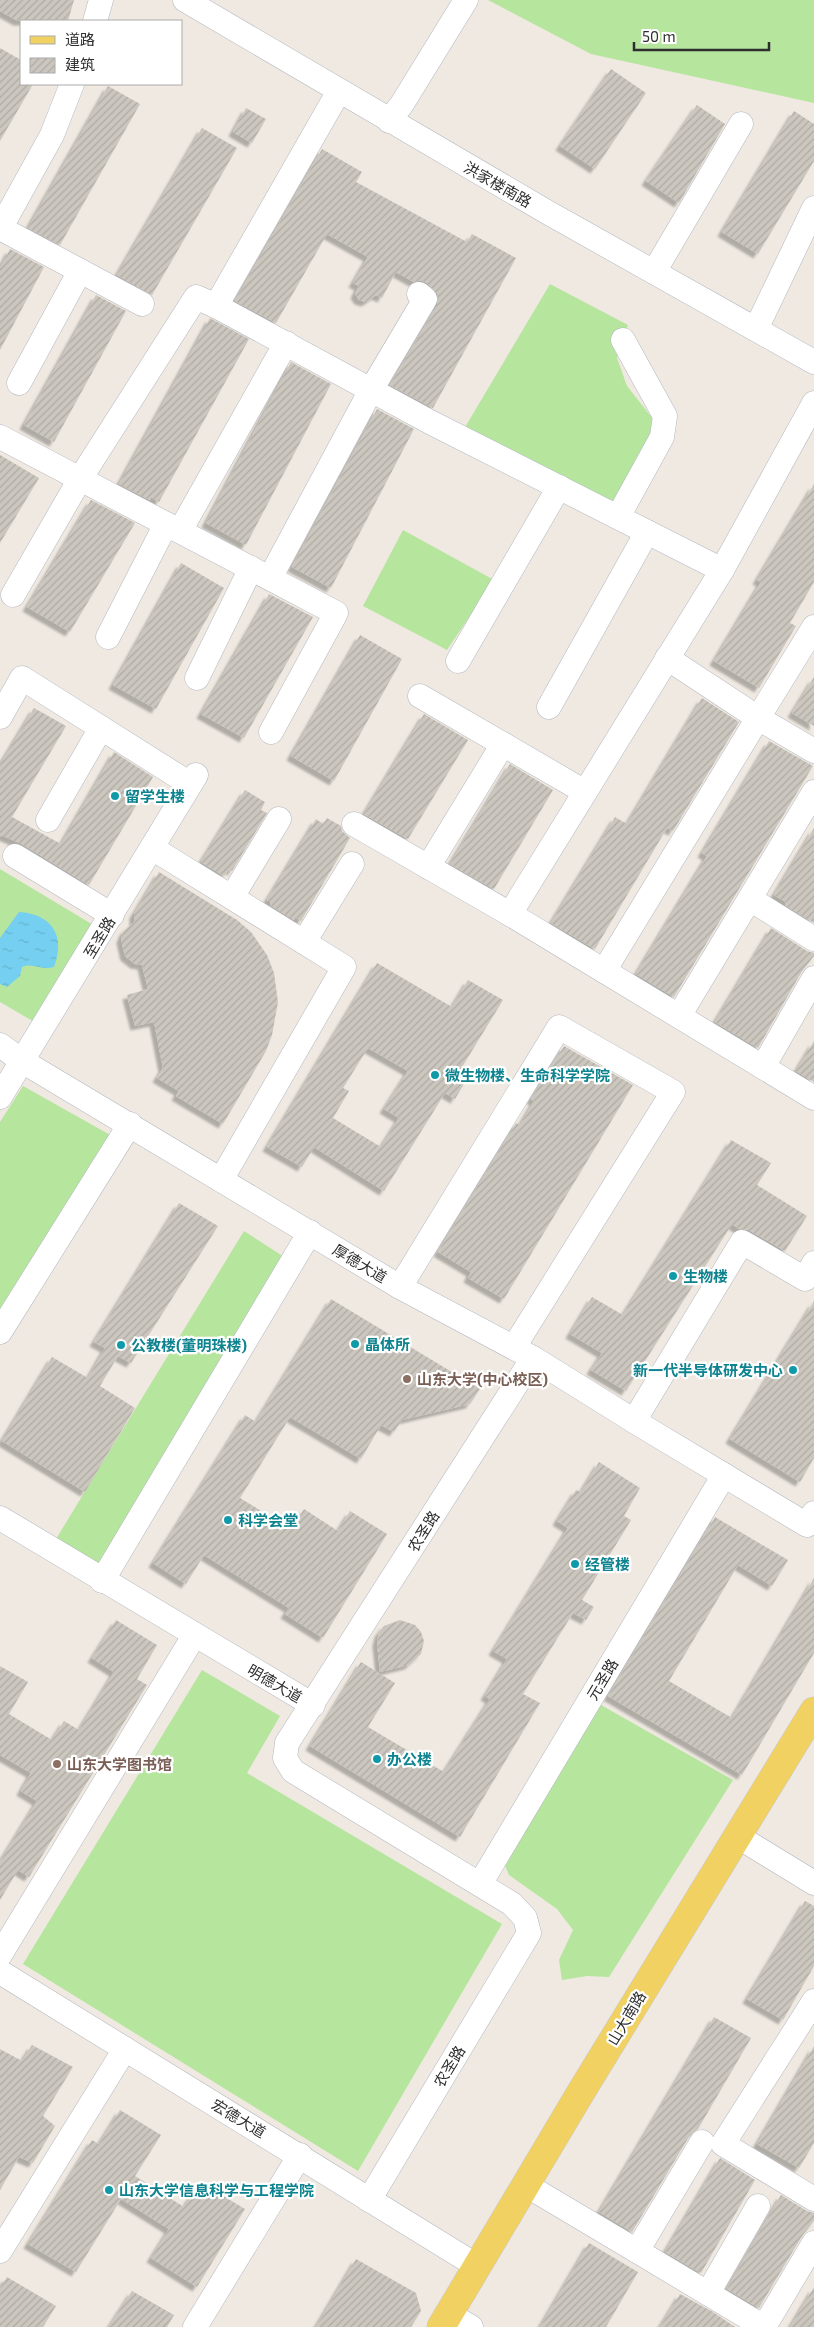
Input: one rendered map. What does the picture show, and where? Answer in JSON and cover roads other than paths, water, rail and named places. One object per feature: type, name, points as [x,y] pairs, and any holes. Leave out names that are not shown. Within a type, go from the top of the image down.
[{"type":"main road","name":"山大南路","points":[[454,2323],[477,2266],[814,1711]]},
{"type":"street","points":[[85,20],[91,0]]},
{"type":"street","points":[[95,20],[101,0]]},
{"type":"street","name":"洪家楼南路","points":[[185,0],[389,121],[814,362]]},
{"type":"street","points":[[389,121],[402,104],[466,0]]},
{"type":"street","points":[[0,210],[44,132],[62,85]]},
{"type":"street","points":[[72,85],[52,135],[0,228],[142,304]]},
{"type":"street","points":[[216,306],[339,92]]},
{"type":"street","points":[[654,272],[741,124]]},
{"type":"street","points":[[756,329],[814,208]]},
{"type":"street","points":[[19,383],[80,271]]},
{"type":"street","points":[[197,678],[425,300],[419,294]]},
{"type":"street","points":[[13,594],[80,479],[196,297],[286,343],[371,390],[722,570]]},
{"type":"street","points":[[618,517],[662,438],[665,416],[623,340]]},
{"type":"street","points":[[108,637],[286,343]]},
{"type":"street","points":[[510,914],[722,570],[814,403]]},
{"type":"street","points":[[0,437],[336,613],[271,732]]},
{"type":"street","points":[[458,661],[559,487]]},
{"type":"street","points":[[550,707],[647,532]]},
{"type":"street","points":[[604,971],[814,627]]},
{"type":"street","points":[[667,658],[758,718],[814,751]]},
{"type":"street","points":[[0,717],[22,678],[102,728],[48,820]]},
{"type":"street","points":[[420,696],[585,792]]},
{"type":"street","name":"至圣路","points":[[0,1098],[193,779],[102,728]]},
{"type":"street","points":[[428,867],[503,744]]},
{"type":"street","points":[[679,1016],[814,792]]},
{"type":"street","points":[[232,897],[279,819]]},
{"type":"street","points":[[354,824],[510,914],[814,1098]]},
{"type":"street","points":[[152,848],[344,967],[221,1180]]},
{"type":"street","points":[[15,856],[112,914]]},
{"type":"street","points":[[304,942],[352,864]]},
{"type":"street","points":[[750,899],[814,939]]},
{"type":"street","points":[[763,1068],[814,978]]},
{"type":"street","name":"农圣路","points":[[313,1704],[524,1352],[673,1092],[559,1027],[400,1287]]},
{"type":"street","name":"厚德大道","points":[[0,1045],[22,1061],[400,1287],[524,1352],[634,1421],[807,1524],[814,1513]]},
{"type":"street","points":[[0,1332],[130,1124]]},
{"type":"street","points":[[102,1581],[310,1232]]},
{"type":"street","points":[[634,1421],[742,1242],[804,1279],[814,1263]]},
{"type":"street","name":"元圣路","points":[[480,1884],[724,1475]]},
{"type":"street","name":"明德大道","points":[[0,1518],[194,1636],[313,1704],[287,1743],[285,1758],[293,1771],[512,1904],[525,1918],[529,1933]]},
{"type":"street","points":[[0,1955],[194,1636]]},
{"type":"street","points":[[738,1836],[814,1883]]},
{"type":"street","name":"农圣路","points":[[370,2200],[529,1933]]},
{"type":"street","name":"宏德大道","points":[[0,1972],[300,2155],[477,2266]]},
{"type":"street","points":[[814,2001],[723,2144],[814,2198]]},
{"type":"street","points":[[0,2251],[125,2049]]},
{"type":"street","points":[[637,2251],[702,2142]]},
{"type":"street","points":[[195,2327],[300,2155]]},
{"type":"street","points":[[526,2185],[759,2326],[814,2243]]},
{"type":"street","points":[[708,2294],[758,2206]]},
{"type":"water","points":[[19,912],[40,917],[48,922],[57,937],[57,956],[54,967],[45,968],[30,965],[22,967],[20,976],[7,987],[0,984],[0,938]]},
{"type":"place","name":"留学生楼","points":[[115,796]]},
{"type":"place","name":"微生物楼、生命科学学院","points":[[435,1075]]},
{"type":"place","name":"生物楼","points":[[673,1276]]},
{"type":"place","name":"晶体所","points":[[355,1344]]},
{"type":"place","name":"公教楼(董明珠楼)","points":[[121,1345]]},
{"type":"place","name":"新一代半导体研发中心","points":[[793,1370]]},
{"type":"place","name":"山东大学(中心校区)","points":[[407,1379]]},
{"type":"place","name":"科学会堂","points":[[228,1520]]},
{"type":"place","name":"经管楼","points":[[575,1564]]},
{"type":"place","name":"办公楼","points":[[377,1759]]},
{"type":"place","name":"山东大学图书馆","points":[[57,1764]]},
{"type":"place","name":"山东大学信息科学与工程学院","points":[[109,2190]]}]
